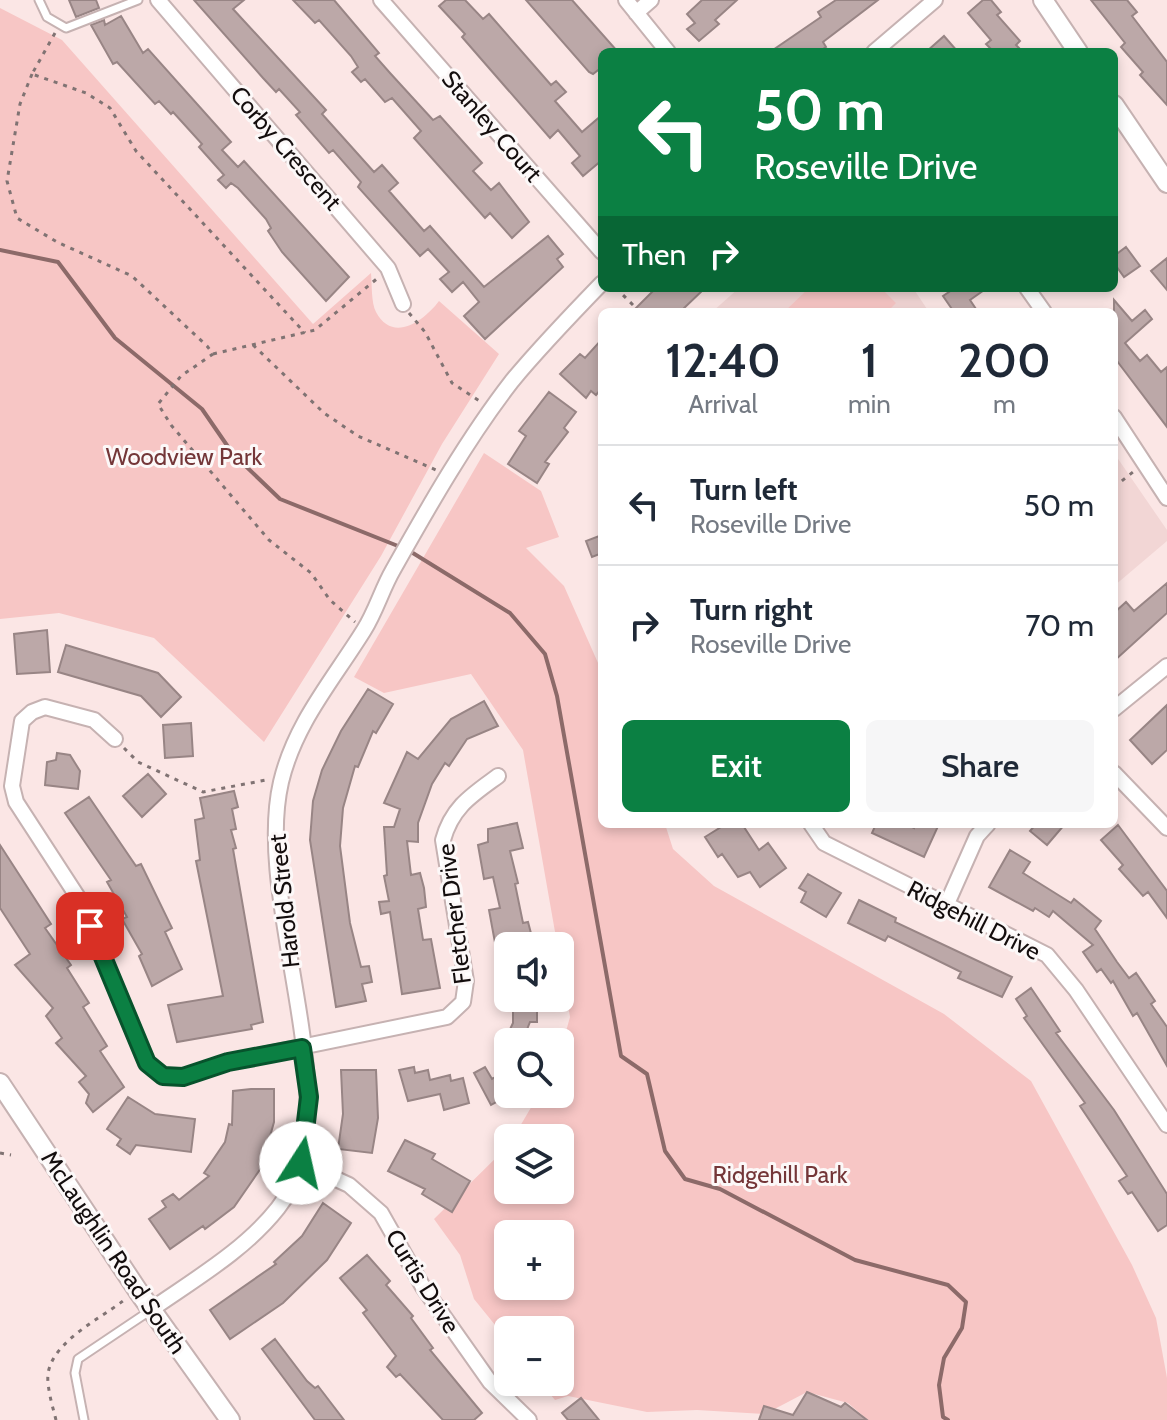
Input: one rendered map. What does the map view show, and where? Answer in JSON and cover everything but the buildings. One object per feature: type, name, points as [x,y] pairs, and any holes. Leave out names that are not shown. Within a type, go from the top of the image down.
[{"type":"main road","points":[[1043,0],[1075,48]]},
{"type":"main road","points":[[1118,111],[1167,183]]},
{"type":"main road","name":"McLaughlin Road South","points":[[3,1095],[230,1420]]},
{"type":"street","name":"Corby Crescent","points":[[158,0],[388,268],[403,304]]},
{"type":"street","name":"Stanley Court","points":[[381,0],[598,247]]},
{"type":"street","points":[[626,0],[665,48]]},
{"type":"street","points":[[636,13],[651,0]]},
{"type":"street","points":[[879,48],[935,0]]},
{"type":"street","name":"Harold Street","points":[[152,1309],[250,1238],[280,1206],[301,1163],[309,1097],[276,874],[275,815],[282,779],[317,696],[365,628],[413,535],[493,409],[546,342],[598,287]]},
{"type":"street","points":[[1118,423],[1167,498]]},
{"type":"street","points":[[1118,706],[1167,666]]},
{"type":"street","points":[[115,739],[94,720],[45,707],[32,712],[22,721],[12,786],[16,802],[79,899],[147,1063],[163,1076],[183,1077],[228,1062],[302,1048]]},
{"type":"street","name":"Fletcher Drive","points":[[302,1048],[447,1017],[463,1002],[466,981],[443,840],[448,820],[459,804],[498,776]]},
{"type":"street","points":[[1118,777],[1167,828]]},
{"type":"street","name":"Ridgehill Drive","points":[[814,828],[824,843],[1047,955],[1076,990],[1167,1125]]},
{"type":"street","points":[[946,906],[977,836],[984,828]]},
{"type":"street","name":"Curtis Drive","points":[[301,1163],[349,1185],[381,1213],[423,1287],[490,1382],[529,1420]]},
{"type":"lane","points":[[39,0],[47,17],[66,28],[138,0]]},
{"type":"lane","points":[[84,1420],[75,1373],[78,1359],[152,1309]]},
{"type":"path","points":[[66,28],[51,35],[20,104],[7,181],[17,218],[57,242],[132,276],[196,332],[213,354]]},
{"type":"path","points":[[32,74],[86,93],[110,108],[136,151],[305,333]]},
{"type":"path","points":[[365,628],[344,614],[311,573],[269,540],[171,425],[158,404],[181,376],[213,354],[305,333],[345,308],[388,268]]},
{"type":"path","points":[[620,292],[636,308]]},
{"type":"path","points":[[403,304],[425,332],[452,383],[493,409]]},
{"type":"path","points":[[253,345],[324,413],[358,436],[449,477]]},
{"type":"path","points":[[1118,484],[1144,463]]},
{"type":"path","points":[[115,739],[138,762],[194,790],[203,792],[282,779]]},
{"type":"path","points":[[0,1153],[11,1155]]},
{"type":"shaded area","points":[[734,292],[916,292],[926,308],[716,308]]},
{"type":"shaded area","points":[[1118,459],[1167,530],[1167,541],[1118,583]]},
{"type":"green space","name":"Woodview Park","points":[[0,8],[62,40],[313,324],[371,273],[373,304],[383,321],[400,328],[409,326],[426,315],[439,301],[499,354],[442,444],[381,556],[264,742],[154,638],[59,613],[0,619]]},
{"type":"green space","points":[[805,292],[885,292],[896,303],[891,308],[788,308]]},
{"type":"green space","name":"Ridgehill Park","points":[[484,453],[541,491],[559,537],[526,548],[564,586],[598,663],[598,828],[666,828],[673,849],[714,886],[944,1014],[1031,1081],[1132,1265],[1156,1318],[1167,1378],[1167,1420],[868,1420],[848,1403],[807,1392],[765,1414],[697,1410],[647,1412],[568,1396],[574,1396],[574,1316],[494,1316],[494,1324],[474,1299],[460,1255],[434,1219],[494,1160],[494,1204],[574,1204],[574,1124],[521,1124],[531,1108],[574,1108],[574,1028],[567,1028],[569,1012],[574,1012],[574,932],[555,932],[523,750],[471,674],[384,693],[354,677]]},
{"type":"waterway","points":[[0,250],[58,262],[115,338],[202,409],[233,454],[280,499],[408,550],[510,613],[545,654],[557,696],[621,1056],[647,1074],[665,1151],[685,1179],[720,1189],[855,1260],[948,1285],[966,1302],[962,1328],[944,1358],[939,1385],[943,1417],[948,1420]]},
{"type":"route","points":[[90,926],[147,1063],[163,1076],[183,1077],[228,1062],[302,1048],[309,1097],[308,1128],[301,1163]]}]
